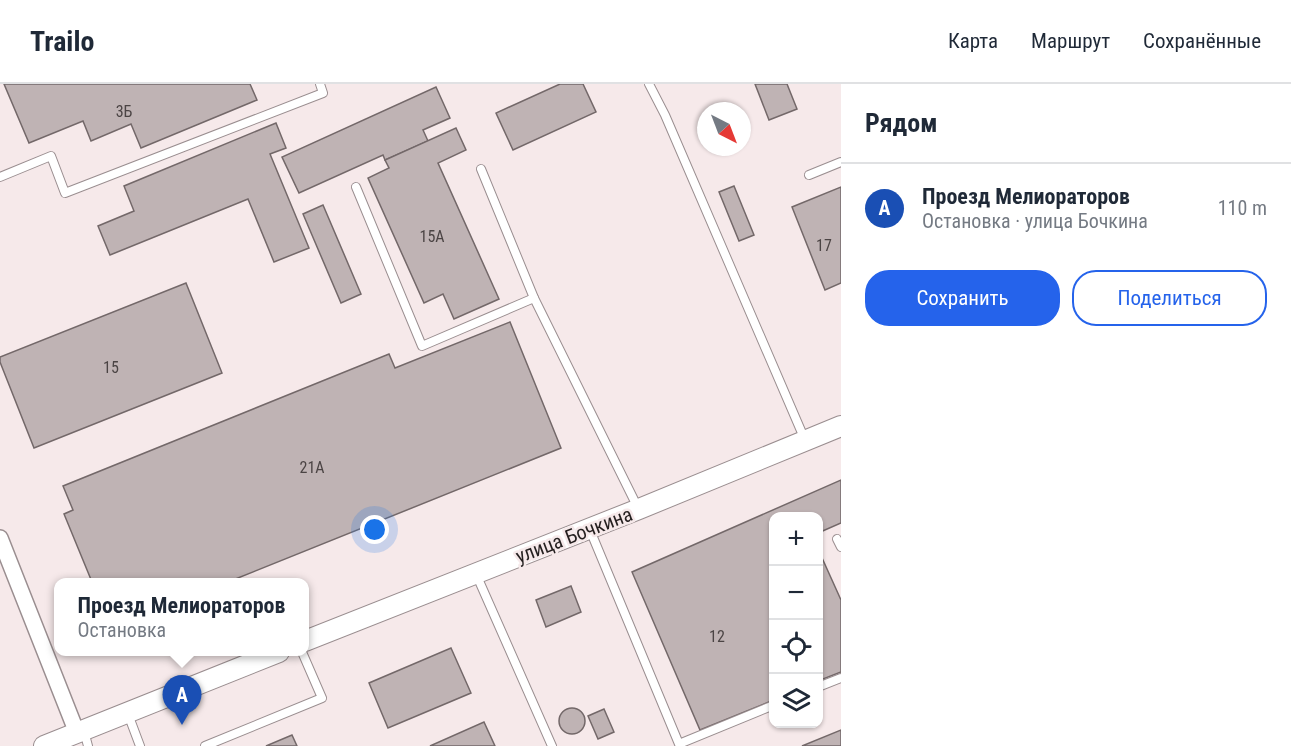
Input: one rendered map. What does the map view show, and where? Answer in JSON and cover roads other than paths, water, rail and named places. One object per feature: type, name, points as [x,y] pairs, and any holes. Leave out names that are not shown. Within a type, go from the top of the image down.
[{"type":"street","name":"улица Бочкина","points":[[309,639],[639,509],[841,426]]},
{"type":"street","points":[[0,538],[83,736]]},
{"type":"street","points":[[44,746],[83,736],[127,713],[267,656]]},
{"type":"lane","points":[[0,177],[51,156],[65,193],[323,93],[320,84]]},
{"type":"lane","points":[[649,84],[670,126],[805,441]]},
{"type":"lane","points":[[809,175],[841,162]]},
{"type":"lane","points":[[481,169],[534,298],[639,509]]},
{"type":"lane","points":[[356,187],[422,345],[534,298]]},
{"type":"lane","points":[[589,529],[679,744],[769,707]]},
{"type":"lane","points":[[476,573],[552,746]]},
{"type":"lane","points":[[205,746],[322,698],[305,656]]},
{"type":"lane","points":[[823,685],[841,678]]},
{"type":"lane","points":[[127,713],[140,746]]},
{"type":"place","name":"Проезд Мелиораторов","points":[[182,725]]}]
